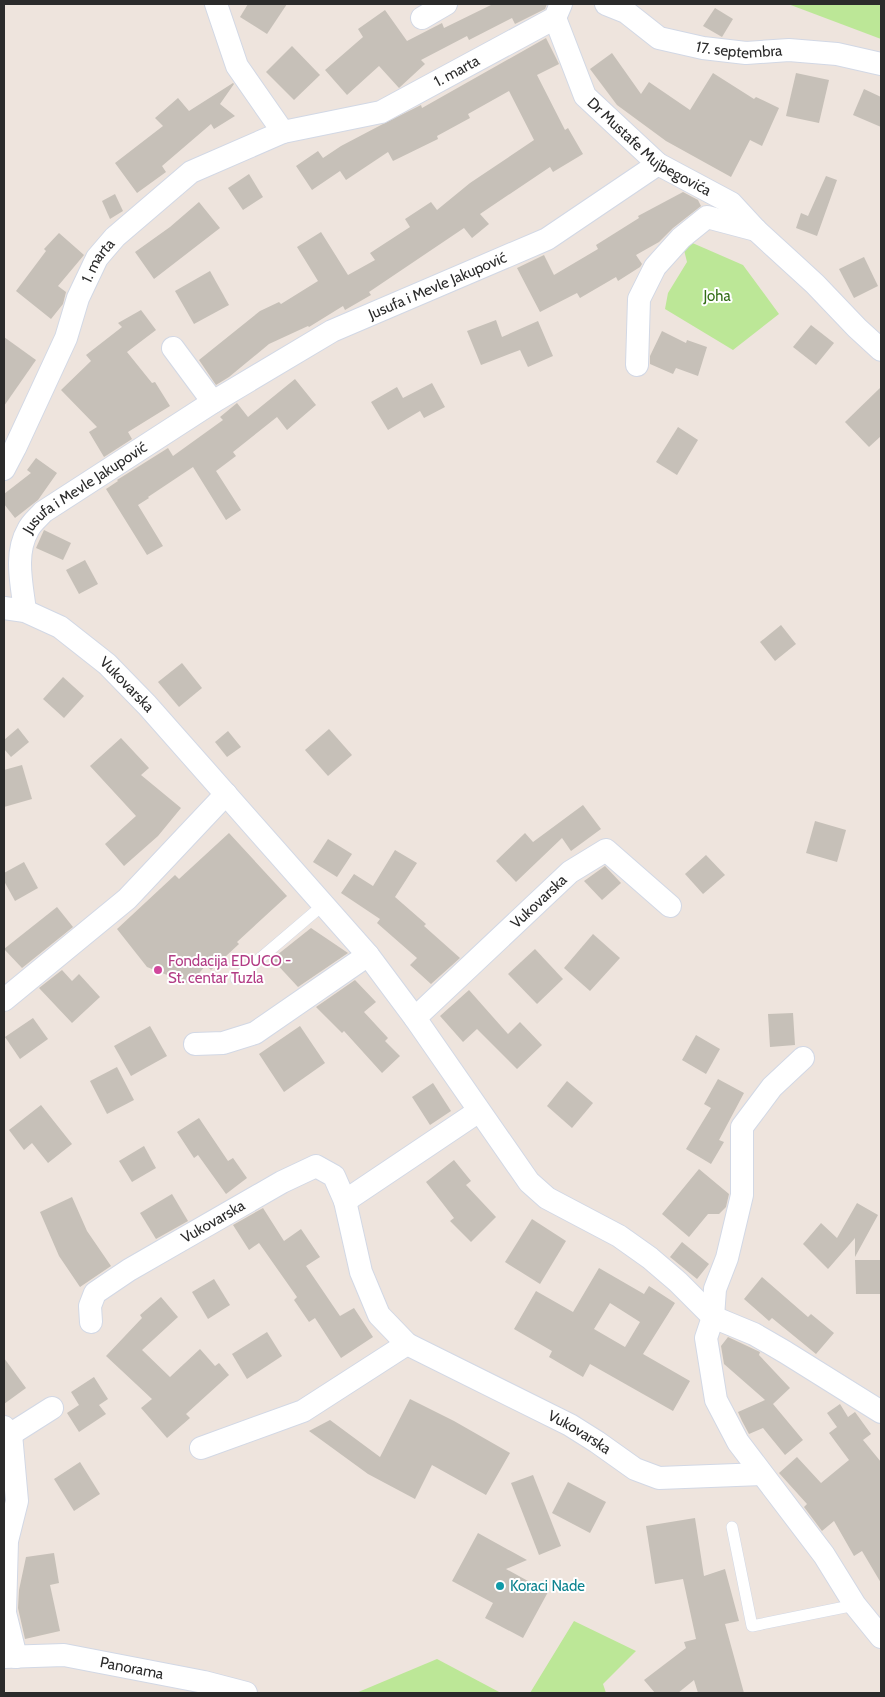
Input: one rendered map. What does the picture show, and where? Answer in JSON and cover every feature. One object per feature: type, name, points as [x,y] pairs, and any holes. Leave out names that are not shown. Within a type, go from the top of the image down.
[{"type":"street","points":[[216,4],[237,66],[283,132]]},
{"type":"street","points":[[422,18],[446,4]]},
{"type":"street","name":"17. septembra","points":[[606,4],[626,12],[658,38],[703,48],[746,53],[789,50],[808,51],[837,54],[881,64]]},
{"type":"street","name":"1. marta","points":[[4,469],[66,338],[78,298],[97,258],[115,237],[192,172],[283,132],[381,112],[558,11]]},
{"type":"street","name":"Dr Mustafe Mujbegovića","points":[[558,11],[585,96],[658,164],[731,203],[756,230],[797,266],[881,350]]},
{"type":"street","name":"Jusufa i Mevle Jakupović","points":[[14,610],[22,542],[28,528],[43,512],[213,402],[332,331],[547,239],[658,164]]},
{"type":"street","name":"Dr Mustafe Mujbegovića","points":[[637,366],[639,299],[655,267],[681,238],[707,217],[756,230]]},
{"type":"street","points":[[173,348],[213,402]]},
{"type":"street","name":"Vukovarska","points":[[14,610],[60,627],[107,664],[147,705],[368,955],[415,1018],[529,1182],[547,1198],[619,1236],[650,1258],[678,1282],[713,1317],[754,1334],[881,1412]]},
{"type":"street","points":[[4,1000],[127,899],[226,794]]},
{"type":"street","name":"Vukovarska","points":[[415,1018],[570,872],[606,850],[670,906]]},
{"type":"street","points":[[194,1044],[223,1043],[255,1033],[368,955]]},
{"type":"street","points":[[803,1058],[772,1087],[742,1128],[742,1195],[727,1258],[715,1289],[713,1317],[706,1338],[716,1400],[738,1442],[824,1555],[854,1605],[881,1637]]},
{"type":"street","points":[[345,1201],[479,1111]]},
{"type":"street","name":"Vukovarska","points":[[91,1322],[90,1306],[95,1293],[128,1270],[282,1182],[316,1166],[334,1176],[345,1201],[361,1272],[379,1315],[407,1344],[570,1425],[635,1469],[659,1478],[762,1474]]},
{"type":"street","points":[[201,1448],[303,1410],[407,1344]]},
{"type":"street","name":"Panorama","points":[[52,1408],[7,1431],[17,1501],[7,1542],[5,1612],[10,1657],[64,1655],[204,1682],[246,1693]]},
{"type":"lane","points":[[236,980],[323,905]]},
{"type":"lane","points":[[732,1527],[752,1626],[854,1605]]},
{"type":"green space","points":[[788,4],[881,4],[881,39]]},
{"type":"green space","name":"Joha","points":[[681,238],[743,265],[779,314],[733,350],[665,309],[668,293],[687,262]]},
{"type":"green space","points":[[574,1621],[636,1651],[603,1684],[606,1693],[530,1693]]},
{"type":"green space","points":[[437,1659],[501,1693],[356,1693]]},
{"type":"building","points":[[248,4],[287,4],[267,34],[240,17]]},
{"type":"building","points":[[493,4],[547,4],[545,9],[515,24],[512,18],[469,40],[467,36],[421,60],[425,64],[399,88],[379,66],[347,95],[325,70],[363,37],[358,29],[385,10],[407,41],[442,23],[444,28]]},
{"type":"building","points":[[715,8],[733,19],[722,37],[703,26]]},
{"type":"building","points":[[546,38],[559,64],[537,75],[565,130],[568,128],[583,154],[553,172],[550,167],[480,214],[489,224],[472,238],[464,228],[369,292],[371,295],[345,310],[343,306],[309,327],[269,344],[229,377],[216,385],[199,360],[260,311],[279,302],[281,304],[318,281],[297,247],[321,232],[348,275],[375,260],[370,253],[410,227],[405,219],[431,202],[437,210],[470,183],[534,140],[509,91],[468,114],[470,118],[437,136],[438,139],[393,161],[388,152],[346,180],[340,171],[312,190],[296,166],[318,151],[323,158],[341,146],[381,125],[421,105],[422,108]]},
{"type":"building","points":[[292,46],[320,75],[294,100],[266,72]]},
{"type":"building","points":[[612,53],[641,94],[649,82],[690,110],[713,73],[754,99],[756,97],[779,108],[762,146],[750,140],[731,177],[666,141],[617,105],[590,69]]},
{"type":"building","points":[[796,73],[829,80],[819,123],[786,116]]},
{"type":"building","points":[[233,83],[220,104],[235,116],[214,129],[211,124],[162,166],[166,172],[137,193],[115,163],[163,126],[155,118],[178,98],[189,111]]},
{"type":"building","points":[[864,89],[881,97],[881,127],[853,115]]},
{"type":"building","points":[[249,174],[263,197],[243,210],[228,188]]},
{"type":"building","points":[[826,176],[837,180],[817,236],[796,228],[801,213],[808,216]]},
{"type":"building","points":[[683,192],[698,200],[701,206],[673,228],[659,242],[636,255],[642,264],[640,267],[618,281],[616,277],[580,298],[577,293],[540,312],[517,268],[544,255],[554,275],[598,249],[596,245],[639,218],[638,216]]},
{"type":"building","points":[[115,194],[123,211],[110,219],[102,201]]},
{"type":"building","points":[[199,202],[220,228],[154,279],[135,252],[170,227]]},
{"type":"building","points":[[59,233],[84,255],[58,286],[66,292],[63,304],[51,319],[16,291],[46,251],[44,249]]},
{"type":"building","points":[[864,257],[878,286],[854,298],[839,269]]},
{"type":"building","points":[[210,271],[229,305],[194,324],[175,291]]},
{"type":"building","points":[[141,310],[156,330],[127,352],[152,383],[155,382],[170,406],[128,432],[132,439],[104,457],[89,432],[97,427],[61,390],[91,361],[86,355],[122,327],[118,323]]},
{"type":"building","points":[[496,320],[502,337],[538,321],[553,356],[528,367],[520,350],[481,365],[467,331]]},
{"type":"building","points":[[811,325],[834,343],[816,365],[793,347]]},
{"type":"building","points":[[662,331],[686,343],[687,340],[707,347],[698,376],[676,368],[673,374],[650,364],[650,356]]},
{"type":"building","points":[[4,337],[36,360],[4,406]]},
{"type":"building","points":[[295,379],[316,405],[287,430],[277,417],[233,452],[236,456],[216,471],[241,510],[226,520],[193,467],[138,505],[163,546],[147,555],[106,489],[168,448],[173,456],[223,420],[220,417],[237,403],[248,417]]},
{"type":"building","points":[[432,383],[445,407],[424,418],[420,411],[388,430],[371,402],[397,387],[403,398]]},
{"type":"building","points":[[881,387],[881,436],[869,447],[845,422]]},
{"type":"building","points":[[678,427],[698,440],[677,475],[656,462]]},
{"type":"building","points":[[36,458],[57,473],[38,500],[15,518],[4,504],[4,494],[31,473],[27,470]]},
{"type":"building","points":[[44,530],[71,543],[63,560],[36,548]]},
{"type":"building","points":[[85,560],[98,584],[79,594],[66,570]]},
{"type":"building","points":[[781,625],[796,644],[775,661],[760,642]]},
{"type":"building","points":[[182,663],[202,688],[179,707],[158,682]]},
{"type":"building","points":[[63,677],[84,696],[64,718],[43,699]]},
{"type":"building","points":[[18,728],[29,742],[11,757],[4,749],[4,740]]},
{"type":"building","points":[[329,729],[352,755],[328,776],[305,750]]},
{"type":"building","points":[[228,731],[241,747],[227,757],[215,742]]},
{"type":"building","points":[[121,738],[149,768],[141,775],[181,808],[158,836],[124,866],[105,844],[136,816],[90,766]]},
{"type":"building","points":[[22,765],[32,799],[4,807],[4,770]]},
{"type":"building","points":[[583,805],[601,829],[571,851],[562,838],[516,882],[496,861],[525,833],[533,842]]},
{"type":"building","points":[[815,821],[846,830],[837,862],[806,853]]},
{"type":"building","points":[[229,833],[287,896],[237,942],[239,944],[211,970],[206,965],[190,984],[147,967],[117,929],[175,875],[179,879]]},
{"type":"building","points":[[328,839],[352,854],[337,877],[313,862]]},
{"type":"building","points":[[395,850],[417,863],[395,897],[426,924],[424,926],[460,958],[431,984],[410,965],[417,958],[377,923],[380,919],[341,893],[354,874],[373,886]]},
{"type":"building","points":[[706,855],[725,875],[703,894],[685,874]]},
{"type":"building","points":[[24,862],[38,888],[15,901],[4,881],[4,873]]},
{"type":"building","points":[[605,866],[621,883],[602,900],[584,881]]},
{"type":"building","points":[[57,907],[73,927],[22,968],[4,949]]},
{"type":"building","points":[[311,928],[348,953],[298,987],[272,959]]},
{"type":"building","points":[[593,934],[620,958],[590,991],[564,968]]},
{"type":"building","points":[[535,949],[563,979],[537,1004],[508,974]]},
{"type":"building","points":[[62,970],[72,981],[79,974],[100,997],[72,1023],[39,988]]},
{"type":"building","points":[[355,980],[376,1002],[364,1012],[388,1038],[385,1041],[400,1056],[382,1073],[344,1031],[342,1033],[316,1007]]},
{"type":"building","points":[[469,990],[508,1034],[520,1022],[542,1045],[517,1069],[477,1029],[463,1042],[440,1016]]},
{"type":"building","points":[[793,1013],[795,1045],[770,1047],[768,1014]]},
{"type":"building","points":[[33,1018],[48,1039],[20,1059],[5,1037]]},
{"type":"building","points":[[150,1026],[167,1056],[131,1076],[114,1046]]},
{"type":"building","points":[[300,1026],[325,1063],[284,1092],[259,1054]]},
{"type":"building","points":[[696,1035],[720,1049],[706,1074],[682,1060]]},
{"type":"building","points":[[117,1067],[134,1100],[107,1114],[90,1081]]},
{"type":"building","points":[[718,1079],[744,1093],[719,1140],[724,1142],[711,1164],[686,1149],[711,1108],[704,1104]]},
{"type":"building","points":[[567,1081],[593,1103],[572,1128],[547,1106]]},
{"type":"building","points":[[433,1083],[451,1111],[430,1125],[412,1097]]},
{"type":"building","points":[[41,1105],[72,1144],[48,1163],[32,1143],[24,1150],[9,1130]]},
{"type":"building","points":[[199,1118],[228,1161],[233,1158],[247,1178],[226,1194],[198,1155],[194,1158],[177,1132]]},
{"type":"building","points":[[144,1146],[156,1168],[132,1182],[119,1161]]},
{"type":"building","points":[[454,1160],[471,1181],[466,1185],[496,1217],[471,1242],[450,1221],[454,1218],[426,1182]]},
{"type":"building","points":[[699,1169],[729,1194],[726,1207],[719,1214],[708,1214],[689,1237],[662,1214]]},
{"type":"building","points":[[172,1194],[188,1221],[156,1239],[140,1213]]},
{"type":"building","points":[[72,1197],[87,1231],[111,1266],[80,1287],[59,1256],[40,1212]]},
{"type":"building","points":[[857,1203],[878,1215],[855,1257],[855,1238],[828,1269],[803,1244],[821,1223],[837,1238]]},
{"type":"building","points":[[263,1208],[284,1241],[301,1229],[320,1257],[306,1266],[340,1316],[354,1308],[373,1337],[341,1358],[315,1318],[309,1322],[294,1300],[297,1297],[259,1243],[249,1250],[233,1225]]},
{"type":"building","points":[[532,1219],[566,1241],[540,1284],[505,1262]]},
{"type":"building","points":[[682,1242],[709,1264],[697,1279],[670,1257]]},
{"type":"building","points":[[855,1260],[881,1260],[881,1294],[856,1294]]},
{"type":"building","points":[[599,1268],[644,1294],[649,1286],[675,1303],[643,1354],[690,1381],[673,1411],[590,1364],[583,1377],[549,1357],[552,1351],[514,1329],[536,1291],[573,1312]],"holes":[[[610,1303],[640,1322],[625,1347],[594,1329]]]},
{"type":"building","points":[[762,1277],[808,1317],[811,1314],[834,1333],[816,1354],[772,1318],[769,1321],[744,1299]]},
{"type":"building","points":[[214,1279],[230,1305],[208,1319],[192,1292]]},
{"type":"building","points":[[161,1297],[178,1317],[142,1350],[170,1377],[200,1349],[215,1366],[219,1363],[229,1375],[186,1414],[190,1418],[167,1438],[141,1408],[152,1399],[106,1356],[142,1318],[140,1315]]},
{"type":"building","points":[[267,1332],[282,1356],[247,1379],[232,1354]]},
{"type":"building","points":[[728,1337],[760,1352],[759,1355],[790,1388],[773,1404],[803,1440],[785,1455],[763,1428],[749,1434],[742,1421],[738,1412],[765,1400],[724,1364],[721,1346]]},
{"type":"building","points":[[4,1358],[26,1388],[4,1404]]},
{"type":"building","points":[[94,1377],[108,1399],[99,1405],[106,1414],[79,1432],[67,1413],[79,1405],[71,1392]]},
{"type":"building","points":[[410,1399],[454,1421],[510,1453],[486,1495],[432,1465],[415,1499],[368,1474],[309,1431],[330,1420],[380,1457]]},
{"type":"building","points":[[840,1404],[848,1417],[855,1412],[871,1434],[863,1440],[881,1462],[881,1583],[862,1551],[854,1556],[834,1521],[822,1531],[804,1507],[807,1504],[779,1473],[797,1457],[821,1483],[849,1460],[829,1433],[837,1427],[827,1413]]},
{"type":"building","points":[[80,1462],[100,1494],[74,1511],[54,1479]]},
{"type":"building","points":[[533,1475],[561,1546],[539,1555],[511,1483]]},
{"type":"building","points":[[568,1482],[606,1502],[590,1533],[552,1513]]},
{"type":"building","points":[[695,1518],[704,1576],[725,1569],[739,1621],[725,1624],[744,1693],[698,1693],[694,1680],[678,1693],[655,1693],[644,1680],[686,1648],[684,1642],[696,1639],[683,1579],[655,1584],[646,1526]]},
{"type":"building","name":"Koraci Nade","points":[[478,1533],[527,1560],[506,1569],[548,1592],[523,1638],[485,1618],[493,1603],[452,1581]]},
{"type":"building","points":[[54,1553],[59,1583],[50,1585],[60,1631],[25,1639],[18,1608],[19,1590],[26,1557]]},
{"type":"place","name":"Fondacija EDUCO - St. centar Tuzla","points":[[158,970]]},
{"type":"place","name":"Koraci Nade","points":[[500,1586]]}]
